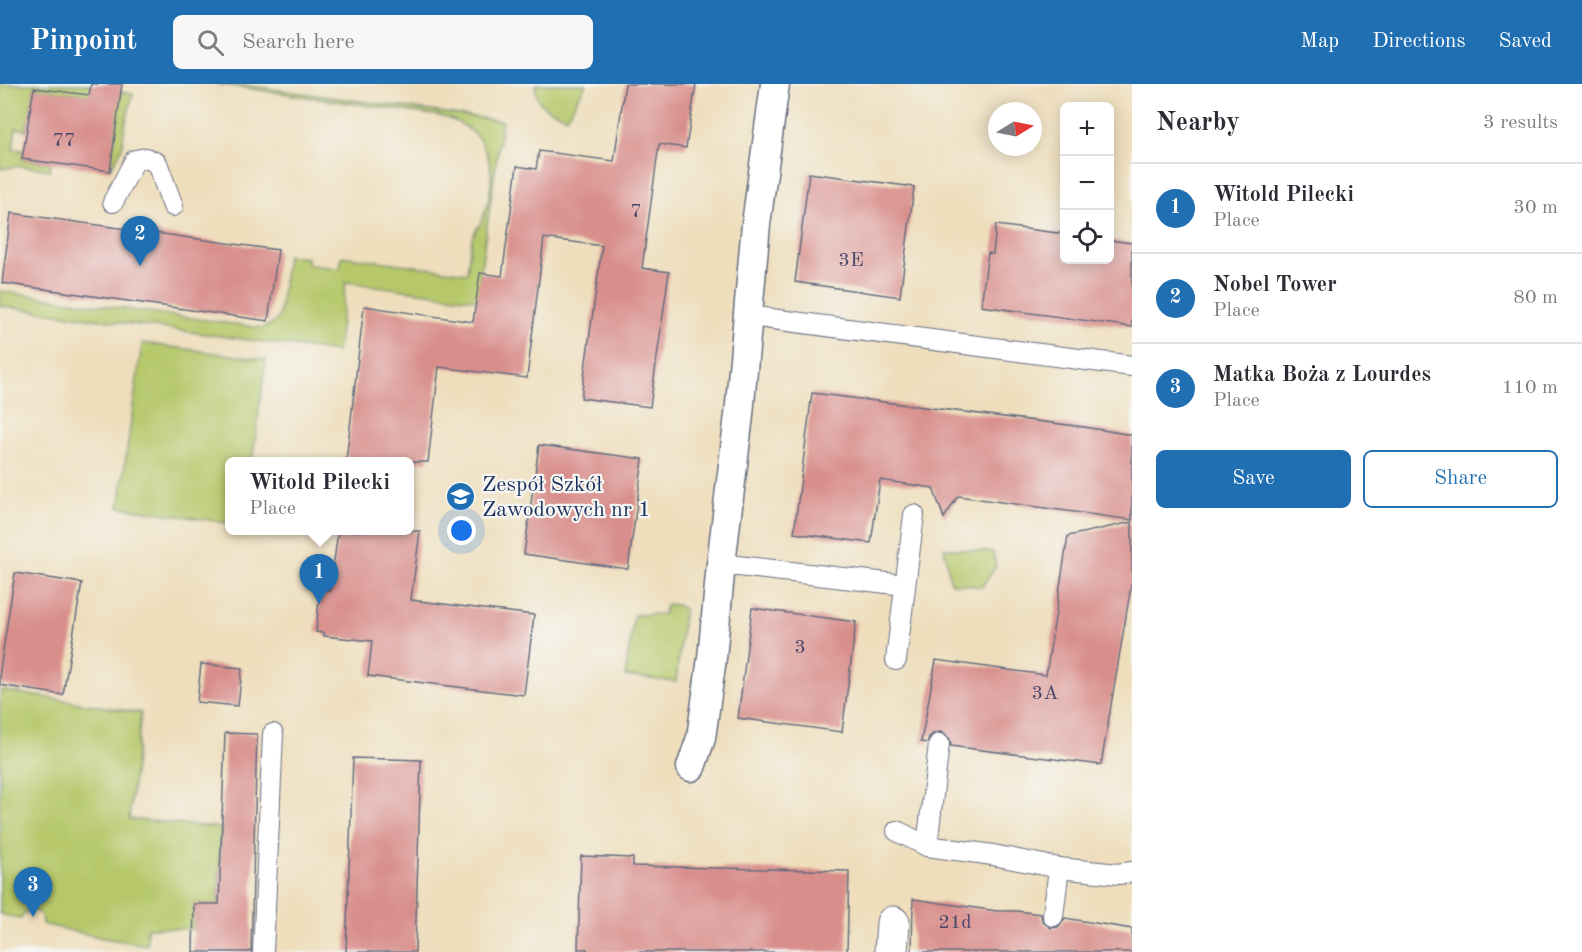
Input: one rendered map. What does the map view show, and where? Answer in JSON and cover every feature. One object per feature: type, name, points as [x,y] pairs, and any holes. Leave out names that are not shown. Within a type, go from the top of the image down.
[{"type":"street","points":[[691,767],[702,738],[712,658],[739,415],[756,224],[775,84]]},
{"type":"lane","points":[[113,202],[135,160],[146,158],[157,163],[173,206]]},
{"type":"lane","points":[[749,315],[1132,366]]},
{"type":"lane","points":[[896,660],[914,515]]},
{"type":"lane","points":[[721,564],[906,585]]},
{"type":"lane","points":[[263,952],[273,734]]},
{"type":"lane","points":[[927,846],[939,744]]},
{"type":"lane","points":[[897,831],[927,846],[993,855],[1059,868],[1118,874],[1132,872]]},
{"type":"lane","points":[[1053,916],[1059,868]]},
{"type":"green space","points":[[0,84],[91,84],[91,87],[133,94],[122,148],[110,171],[119,99],[34,88],[29,122],[27,122],[26,130],[16,128],[13,149],[23,150],[22,159],[51,163],[50,170],[21,166],[0,169]]},
{"type":"green space","points":[[216,84],[237,84],[502,121],[478,300],[346,282],[337,352],[0,306],[0,291],[262,328],[274,323],[279,317],[287,255],[307,258],[307,264],[340,269],[342,256],[467,273],[472,240],[488,203],[491,186],[491,170],[487,155],[481,142],[471,131],[457,122],[440,116]]},
{"type":"green space","points":[[535,84],[586,84],[567,117],[540,103]]},
{"type":"green space","points":[[142,343],[266,360],[253,457],[225,457],[225,522],[119,507]]},
{"type":"green space","points":[[944,548],[993,552],[996,566],[982,587],[951,583]]},
{"type":"green space","points":[[667,604],[677,605],[684,609],[676,682],[625,676],[634,615],[663,614]]},
{"type":"green space","points":[[0,690],[141,713],[129,819],[221,828],[218,904],[194,904],[194,929],[147,928],[147,945],[42,924],[41,915],[34,910],[25,912],[21,919],[0,914]]},
{"type":"building","points":[[91,84],[122,84],[110,171],[22,159],[34,88],[89,95]]},
{"type":"building","points":[[625,84],[696,84],[686,148],[659,144],[642,268],[669,272],[650,407],[581,398],[602,246],[544,238],[527,378],[439,367],[428,462],[414,462],[414,457],[347,457],[364,306],[473,322],[480,273],[502,276],[517,166],[536,169],[539,151],[614,161]]},
{"type":"building","points":[[809,173],[914,187],[900,297],[795,282]]},
{"type":"building","points":[[11,213],[278,250],[268,321],[2,283]]},
{"type":"building","points":[[996,225],[1060,233],[1060,264],[1114,264],[1114,241],[1132,243],[1132,327],[981,306],[988,253],[993,254]]},
{"type":"building","points":[[812,393],[1132,435],[1132,520],[958,496],[944,518],[933,488],[880,480],[871,543],[794,533]]},
{"type":"building","points":[[539,445],[643,459],[628,569],[524,554]]},
{"type":"building","points":[[1132,522],[1132,580],[1101,765],[951,746],[950,739],[941,732],[934,733],[929,737],[927,743],[921,742],[936,660],[1046,675],[1068,536]]},
{"type":"building","points":[[414,531],[420,531],[411,600],[534,615],[524,695],[368,676],[372,641],[324,636],[324,633],[316,632],[320,589],[330,591],[337,535],[414,535]]},
{"type":"building","points":[[15,573],[82,583],[63,695],[0,685],[0,670]]},
{"type":"building","points":[[752,608],[856,622],[842,732],[738,718]]},
{"type":"building","points":[[201,664],[242,668],[238,706],[197,702]]},
{"type":"building","points":[[225,733],[257,734],[251,952],[193,952],[194,904],[219,904]]},
{"type":"building","points":[[353,758],[421,760],[415,952],[346,952]]},
{"type":"building","points":[[581,856],[633,858],[633,866],[849,871],[847,952],[587,952],[587,949],[578,949]]},
{"type":"building","points":[[913,899],[997,911],[1041,914],[1042,921],[1051,928],[1058,927],[1065,918],[1132,929],[1132,952],[912,952]]},
{"type":"place","name":"Nobel Tower","points":[[140,266]]},
{"type":"place","name":"Zespół Szkół Zawodowych nr 1","points":[[461,496]]},
{"type":"place","name":"Witold Pilecki","points":[[319,604]]},
{"type":"place","name":"Matka Boża z Lourdes","points":[[33,917]]}]
